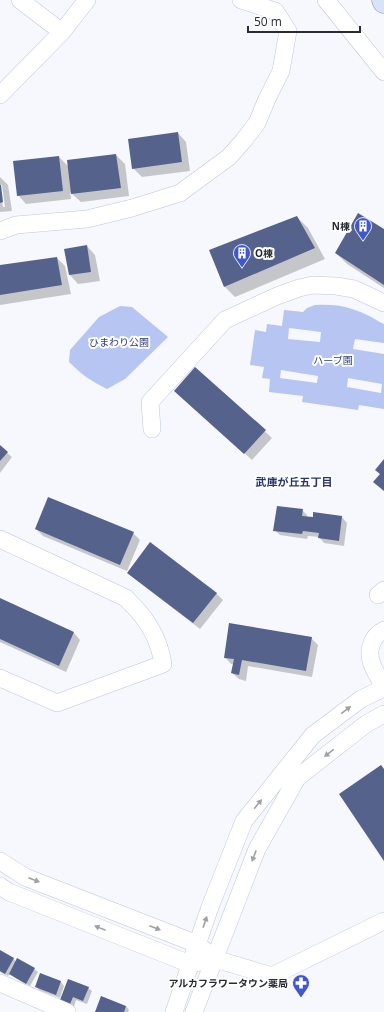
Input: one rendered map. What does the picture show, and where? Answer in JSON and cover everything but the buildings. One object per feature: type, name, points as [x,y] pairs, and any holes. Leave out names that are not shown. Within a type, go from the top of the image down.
[{"type":"street","points":[[20,0],[62,32]]},
{"type":"street","points":[[0,95],[62,32],[87,0]]},
{"type":"street","points":[[0,231],[16,225],[87,219],[132,208],[180,193],[229,157],[257,123],[281,71],[288,31],[275,10],[241,0]]},
{"type":"street","points":[[326,0],[384,72]]},
{"type":"street","points":[[152,429],[150,402],[225,320],[277,296],[313,285],[336,286],[354,289],[384,303]]},
{"type":"street","points":[[0,539],[126,598],[139,612],[151,630],[162,656],[163,664],[57,703],[0,678]]},
{"type":"street","points":[[174,1012],[210,907],[244,822],[313,735],[361,699],[384,687],[373,666],[369,654],[374,638],[379,632],[384,630]]},
{"type":"street","points":[[194,1012],[257,849],[297,778],[366,724],[384,714]]},
{"type":"street","points":[[0,861],[25,877],[197,944],[215,959],[272,976],[384,921]]},
{"type":"street","points":[[0,886],[9,892],[190,964],[215,959]]},
{"type":"street","points":[[1,987],[67,1012]]},
{"type":"green space","name":"ハーブ園","points":[[315,305],[342,306],[360,312],[384,324],[384,343],[355,339],[353,349],[384,354],[384,409],[359,405],[358,410],[302,402],[303,396],[269,392],[270,379],[262,378],[264,367],[250,365],[255,330],[266,332],[267,324],[282,326],[284,310],[303,312],[307,308]],"holes":[[[289,328],[321,332],[320,342],[288,339]],[[281,370],[318,376],[317,383],[280,378]],[[348,378],[382,384],[381,393],[347,387]]]},
{"type":"green space","name":"ひまわり公園","points":[[120,306],[132,307],[168,337],[125,379],[107,389],[78,371],[69,362],[70,350],[99,317]]},
{"type":"place","name":"N棟","points":[[363,241]]},
{"type":"place","name":"O棟","points":[[242,268]]},
{"type":"place","name":"アルカフラワータウン薬局","points":[[301,998]]},
{"type":"district","name":"武庫が丘五丁目","points":[[294,482]]}]
